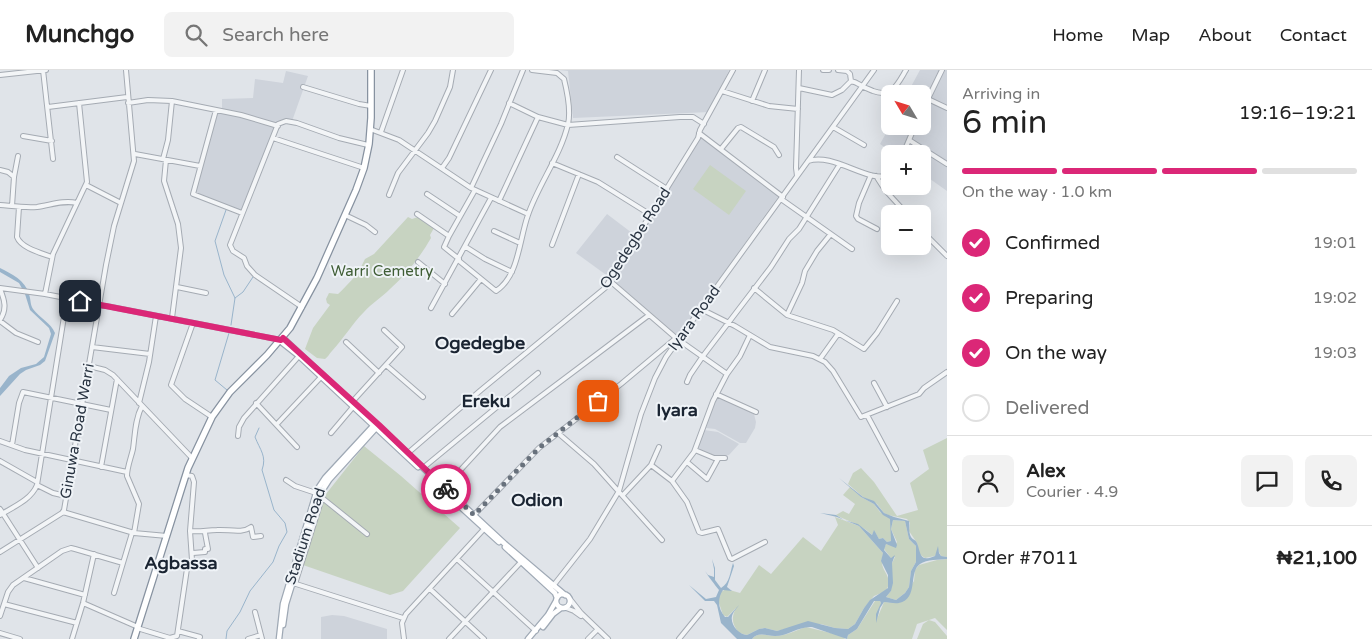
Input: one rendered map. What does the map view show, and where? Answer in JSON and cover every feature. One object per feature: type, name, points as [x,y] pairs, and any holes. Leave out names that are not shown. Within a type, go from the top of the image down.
[{"type":"highway","points":[[134,639],[186,475],[212,417],[230,392],[281,339],[302,307],[345,216],[364,168],[368,146],[371,70]]},
{"type":"main road","points":[[281,339],[353,407],[408,453],[444,488],[570,599],[570,603],[553,614],[532,639]]},
{"type":"main road","points":[[281,339],[352,401],[484,529],[555,593],[558,606],[564,608]]},
{"type":"main road","name":"Stadium Road","points":[[280,639],[283,604],[325,478],[376,426]]},
{"type":"main road","name":"Stadium Road","points":[[280,639],[285,610],[319,496]]},
{"type":"main road","points":[[528,639],[551,611],[560,595],[565,594]]},
{"type":"street","points":[[0,75],[45,70],[53,159]]},
{"type":"street","points":[[126,70],[127,97],[135,154],[200,166]]},
{"type":"street","points":[[380,132],[403,70]]},
{"type":"street","points":[[389,195],[396,177],[435,121],[450,87],[453,70]]},
{"type":"street","points":[[442,168],[449,158],[491,70]]},
{"type":"street","points":[[523,70],[473,189],[444,247],[496,291],[505,284],[512,272],[528,214],[568,125],[569,118],[564,79],[557,73],[532,70]]},
{"type":"street","name":"Ogedegbe Road","points":[[408,453],[481,390],[596,296],[610,281],[698,138],[733,70]]},
{"type":"street","points":[[752,102],[765,70]]},
{"type":"street","points":[[798,176],[796,168],[799,70]]},
{"type":"street","points":[[823,70],[829,70]]},
{"type":"street","points":[[838,70],[847,71],[850,74],[851,81]]},
{"type":"street","name":"Iyara Road","points":[[553,586],[590,539],[621,493],[641,414],[660,367],[678,338],[874,70]]},
{"type":"street","points":[[851,81],[885,94],[896,86],[906,70]]},
{"type":"street","points":[[931,93],[942,70]]},
{"type":"street","points":[[799,88],[832,95],[842,90],[851,81]]},
{"type":"street","points":[[303,87],[358,104],[371,106]]},
{"type":"street","points":[[722,91],[752,102],[798,109]]},
{"type":"street","points":[[48,107],[127,97]]},
{"type":"street","points":[[128,103],[148,100],[172,101],[241,115],[278,126]]},
{"type":"street","points":[[931,100],[947,108]]},
{"type":"street","points":[[172,101],[164,181],[178,224],[181,248],[172,318]]},
{"type":"street","points":[[45,294],[52,257],[86,186],[86,168],[79,103]]},
{"type":"street","points":[[509,103],[538,117],[568,125],[680,117],[693,118],[704,124]]},
{"type":"street","points":[[216,110],[194,195],[242,213]]},
{"type":"street","points":[[499,201],[538,117]]},
{"type":"street","points":[[302,307],[255,275],[247,266],[244,258],[231,248],[242,213],[278,126],[282,122],[297,123],[368,146]]},
{"type":"street","points":[[721,150],[738,128],[741,127],[774,147],[779,155]]},
{"type":"street","points":[[833,127],[864,145]]},
{"type":"street","points":[[370,129],[399,140],[473,189],[528,214]]},
{"type":"street","points":[[699,133],[806,217],[852,249]]},
{"type":"street","points":[[907,145],[912,135]]},
{"type":"street","points":[[23,136],[52,141]]},
{"type":"street","points":[[273,138],[364,168]]},
{"type":"street","points":[[909,140],[947,164]]},
{"type":"street","name":"Ginuwa Road Warri","points":[[0,552],[63,512],[110,244],[133,167],[135,154]]},
{"type":"street","points":[[12,206],[14,176],[18,156]]},
{"type":"street","points":[[617,157],[668,189]]},
{"type":"street","points":[[808,161],[820,159],[870,175],[881,176]]},
{"type":"street","points":[[552,163],[598,182],[651,215]]},
{"type":"street","points":[[687,382],[703,356],[798,229],[840,164]]},
{"type":"street","points":[[0,170],[14,176]]},
{"type":"street","points":[[552,245],[579,174]]},
{"type":"street","points":[[870,175],[856,216],[877,229]]},
{"type":"street","points":[[876,176],[885,190],[899,205]]},
{"type":"street","points":[[86,186],[121,203]]},
{"type":"street","points":[[427,194],[460,216]]},
{"type":"street","points":[[431,308],[459,260],[491,198]]},
{"type":"street","points":[[0,205],[37,207],[60,202],[77,204]]},
{"type":"street","points":[[19,207],[18,241],[52,257]]},
{"type":"street","points":[[416,214],[449,236]]},
{"type":"street","points":[[345,216],[366,225],[375,232]]},
{"type":"street","points":[[494,231],[520,243]]},
{"type":"street","points":[[787,315],[802,283],[805,271],[817,251],[830,235]]},
{"type":"street","points":[[931,240],[947,256]]},
{"type":"street","points":[[466,247],[512,272]]},
{"type":"street","points":[[418,262],[445,284]]},
{"type":"street","points":[[452,314],[481,279]]},
{"type":"street","points":[[610,281],[649,315],[727,374]]},
{"type":"street","points":[[177,287],[206,293]]},
{"type":"street","points":[[754,288],[787,315],[827,327],[853,343],[866,348],[897,301]]},
{"type":"street","points":[[38,342],[16,333],[0,321],[5,303],[0,289],[23,290],[281,339]]},
{"type":"street","points":[[2,514],[26,498],[34,491],[37,484],[67,298]]},
{"type":"street","points":[[701,309],[728,322],[770,347],[820,359],[833,371],[860,416],[867,415],[919,394],[924,388],[947,372]]},
{"type":"street","points":[[444,488],[500,427],[649,315]]},
{"type":"street","points":[[114,593],[133,533],[139,504],[127,472],[156,316]]},
{"type":"street","points":[[193,323],[171,385],[185,399],[212,417]]},
{"type":"street","points":[[352,401],[402,347],[384,330]]},
{"type":"street","points":[[820,359],[838,334]]},
{"type":"street","points":[[672,481],[695,450],[716,394],[740,356],[750,335]]},
{"type":"street","points":[[474,515],[526,461],[558,433],[678,338]]},
{"type":"street","points":[[346,342],[378,373]]},
{"type":"street","points":[[92,347],[150,354]]},
{"type":"street","points":[[238,436],[240,423],[299,356]]},
{"type":"street","points":[[386,365],[423,397]]},
{"type":"street","points":[[88,366],[106,370],[117,379],[192,458]]},
{"type":"street","points":[[423,468],[538,373]]},
{"type":"street","points":[[277,424],[321,377]]},
{"type":"street","points":[[101,466],[117,379]]},
{"type":"street","points":[[874,382],[888,407]]},
{"type":"street","points":[[12,445],[19,403],[23,392],[111,410]]},
{"type":"street","points":[[716,394],[756,412]]},
{"type":"street","points":[[256,403],[297,447]]},
{"type":"street","points":[[331,433],[353,407]]},
{"type":"street","points":[[867,415],[896,469]]},
{"type":"street","points":[[558,433],[594,464],[662,540]]},
{"type":"street","points":[[0,441],[42,454],[127,472]]},
{"type":"street","points":[[621,493],[651,465],[660,447]]},
{"type":"street","points":[[695,450],[718,459],[725,458]]},
{"type":"street","points":[[687,462],[707,479],[718,459]]},
{"type":"street","points":[[0,461],[53,493],[66,496]]},
{"type":"street","points":[[651,465],[672,481],[686,502],[697,529],[702,533],[718,529],[730,558],[732,559],[765,542]]},
{"type":"street","points":[[83,604],[138,627],[170,638],[176,637],[188,562],[192,560],[193,553],[190,531],[194,482],[192,476],[186,475]]},
{"type":"street","points":[[286,480],[319,496],[367,534]]},
{"type":"street","points":[[0,509],[38,568]]},
{"type":"street","points":[[63,512],[133,533],[166,536]]},
{"type":"street","points":[[190,531],[205,533],[219,530],[243,531],[251,527],[254,537],[261,536]]},
{"type":"street","points":[[404,639],[403,618],[484,529]]},
{"type":"street","points":[[193,553],[205,552],[205,549],[208,549],[205,533]]},
{"type":"street","points":[[0,616],[9,589],[18,581],[68,549],[75,549],[123,563]]},
{"type":"street","points":[[72,639],[83,604],[94,554]]},
{"type":"street","points":[[457,559],[536,631]]},
{"type":"street","points":[[449,639],[521,562]]},
{"type":"street","points":[[24,578],[85,595]]},
{"type":"street","points":[[294,583],[403,618]]},
{"type":"street","points":[[430,589],[484,639]]},
{"type":"street","points":[[570,599],[607,639]]},
{"type":"street","points":[[4,604],[77,623]]},
{"type":"street","points":[[564,608],[576,612],[607,639]]},
{"type":"street","points":[[248,639],[262,637],[256,612]]},
{"type":"street","points":[[679,639],[701,612]]},
{"type":"street","points":[[178,631],[200,637],[199,639]]},
{"type":"street","points":[[588,639],[596,631]]},
{"type":"street","points":[[0,633],[20,639]]},
{"type":"shaded area","points":[[559,70],[729,70],[710,112],[573,118],[568,71]]},
{"type":"shaded area","points":[[920,70],[947,70],[947,191],[931,180],[931,145],[880,144],[885,135],[931,135],[931,85],[912,85]]},
{"type":"shaded area","points":[[286,71],[308,76],[291,124],[285,122],[280,125],[244,215],[191,196],[214,108],[222,108],[222,99],[253,98],[255,79],[283,83]]},
{"type":"shaded area","points":[[701,137],[778,197],[678,336],[613,280]]},
{"type":"shaded area","points":[[607,214],[636,236],[609,277],[576,253]]},
{"type":"shaded area","points":[[718,396],[754,414],[755,428],[746,443],[740,443],[715,429],[706,428],[716,397]]},
{"type":"shaded area","points":[[704,430],[718,432],[739,444],[729,455],[716,456],[697,448]]},
{"type":"shaded area","points":[[332,615],[344,616],[387,629],[387,639],[321,639],[321,617]]},
{"type":"green space","points":[[710,165],[746,191],[729,215],[693,189]]},
{"type":"green space","name":"Warri Cemetry","points":[[408,217],[412,219],[418,217],[434,228],[430,235],[431,238],[418,259],[387,292],[370,306],[325,359],[317,358],[305,349],[313,328],[330,305],[326,299],[329,293],[338,294],[361,272],[360,269],[365,259],[374,254]]},
{"type":"green space","points":[[947,438],[947,557],[941,556],[938,550],[935,556],[925,558],[919,554],[917,543],[909,531],[910,523],[907,519],[884,513],[877,504],[863,497],[848,484],[853,473],[861,468],[874,482],[897,516],[918,510],[910,483],[929,469],[923,450]]},
{"type":"green space","points":[[364,446],[460,528],[403,591],[390,595],[303,565],[326,494]]},
{"type":"green space","points":[[850,487],[891,519],[891,541],[887,542],[883,538],[879,539],[874,531],[872,535],[859,526],[836,515],[843,511],[849,514],[855,504],[843,495]]},
{"type":"green space","points":[[835,517],[859,526],[883,553],[882,566],[889,582],[886,591],[874,596],[864,608],[855,624],[848,629],[821,624],[777,631],[765,628],[747,635],[739,633],[733,621],[736,608],[727,617],[723,615],[718,600],[721,592],[726,589],[740,593],[759,565],[771,574],[803,537],[821,551],[838,525]]},
{"type":"green space","points":[[893,520],[905,521],[909,539],[916,546],[916,562],[911,571],[909,587],[896,600],[886,597],[891,591],[892,563],[895,557],[891,558],[884,549],[886,544],[894,546],[897,542],[891,529]]},
{"type":"green space","points":[[947,559],[947,630],[935,618],[917,624],[912,639],[847,639],[848,635],[857,629],[875,601],[880,601],[881,603],[877,619],[884,602],[899,603],[914,581],[915,570],[919,565]]},
{"type":"green space","points":[[929,620],[935,622],[947,636],[947,639],[917,639],[923,624]]},
{"type":"green space","points":[[806,627],[843,636],[845,639],[752,639],[757,635],[783,635]]},
{"type":"water","points":[[0,268],[18,278],[24,285],[29,294],[33,309],[51,326],[55,333],[45,361],[20,374],[0,396],[0,388],[9,376],[21,368],[36,364],[44,357],[51,334],[49,328],[30,310],[19,283],[0,272]]},
{"type":"water","points":[[839,478],[863,497],[874,501],[884,513],[909,521],[910,535],[916,541],[923,558],[935,556],[938,546],[941,556],[947,557],[947,559],[930,560],[920,564],[916,568],[911,591],[905,601],[897,603],[884,602],[880,608],[876,623],[876,614],[881,603],[880,601],[874,601],[857,629],[848,635],[847,639],[807,627],[780,636],[757,635],[752,639],[737,639],[721,623],[717,605],[714,601],[705,601],[689,585],[706,599],[716,597],[719,590],[705,571],[708,575],[714,577],[712,559],[715,568],[715,580],[721,588],[728,580],[733,563],[734,566],[727,587],[732,591],[723,590],[719,604],[725,617],[728,617],[739,605],[733,613],[732,623],[744,635],[765,628],[777,631],[808,621],[835,628],[848,629],[855,624],[870,600],[888,588],[888,575],[881,561],[883,553],[859,526],[845,520],[858,524],[872,535],[874,530],[879,539],[883,538],[887,542],[891,541],[890,519],[883,515],[874,504],[861,497]],"holes":[[[893,520],[905,521],[909,539],[916,546],[916,562],[911,571],[909,587],[896,600],[886,597],[891,591],[893,583],[892,563],[895,555],[891,558],[884,550],[886,544],[896,548],[897,545],[891,529]]]},
{"type":"water","points":[[820,513],[836,515],[843,520]]},
{"type":"waterway","points":[[226,210],[215,241],[224,275],[235,298],[231,325]]},
{"type":"waterway","points":[[235,298],[243,292],[253,277]]},
{"type":"waterway","points":[[227,390],[215,380],[229,333]]},
{"type":"waterway","points":[[226,639],[227,631],[240,612],[250,591],[273,562],[287,532],[285,523],[274,510],[262,470],[264,461],[255,437],[259,428]]},
{"type":"way so far","points":[[446,489],[474,515],[539,448],[598,401]]},
{"type":"district","name":"Ogedegbe","points":[[480,343]]},
{"type":"district","name":"Ereku","points":[[486,401]]},
{"type":"district","name":"Iyara","points":[[677,410]]},
{"type":"district","name":"Odion","points":[[537,500]]},
{"type":"district","name":"Agbassa","points":[[181,563]]},
{"type":"route","points":[[80,301],[281,340],[283,338],[446,489]]}]
